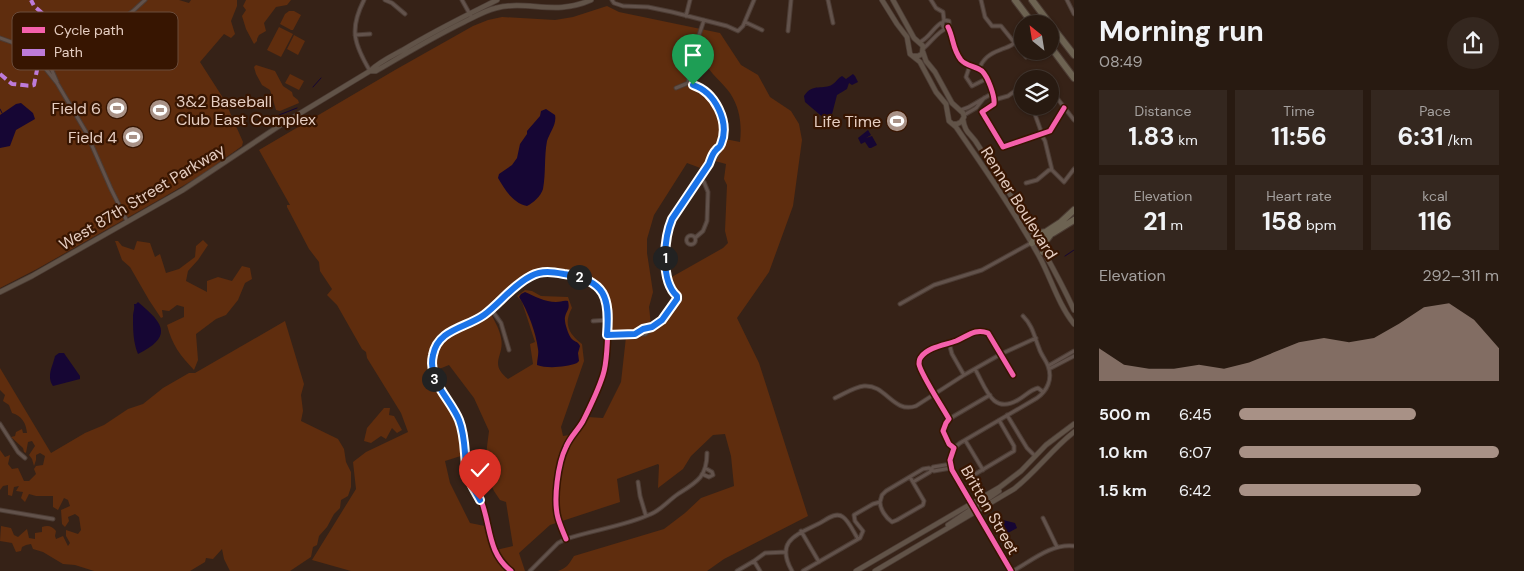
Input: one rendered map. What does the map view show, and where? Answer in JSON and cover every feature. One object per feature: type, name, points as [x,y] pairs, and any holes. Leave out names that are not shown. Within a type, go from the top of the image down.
[{"type":"highway","points":[[1016,0],[1027,15]]},
{"type":"highway","points":[[1032,0],[1043,15]]},
{"type":"highway","points":[[1059,36],[1074,55]]},
{"type":"highway","points":[[1059,58],[1074,78]]},
{"type":"highway","points":[[1043,252],[1044,242],[1049,233],[1074,210]]},
{"type":"highway","points":[[1035,241],[1074,220]]},
{"type":"highway","points":[[1030,230],[1049,233]]},
{"type":"main road","name":"West 87th Street Parkway","points":[[0,292],[32,276],[183,190],[288,120],[370,71],[376,71],[497,0]]},
{"type":"main road","name":"West 87th Street Parkway","points":[[470,16],[509,6],[560,8],[591,0]]},
{"type":"main road","points":[[882,0],[907,36],[908,52],[920,62],[936,92],[946,104],[948,119],[952,124],[959,124],[961,113],[952,110],[948,115]]},
{"type":"main road","points":[[893,0],[923,50],[918,56],[913,56]]},
{"type":"main road","points":[[908,48],[911,42],[918,41]]},
{"type":"main road","name":"Renner Boulevard","points":[[923,50],[926,61],[935,72],[952,103],[961,113],[965,129],[978,146],[1030,230],[1067,314],[1074,324]]},
{"type":"main road","name":"Renner Boulevard","points":[[952,124],[956,127],[1043,252],[1074,310]]},
{"type":"main road","points":[[976,512],[979,505],[1001,489],[1046,445],[1074,424]]},
{"type":"main road","points":[[875,571],[1005,495],[1032,474],[1053,450],[1074,432]]},
{"type":"main road","points":[[856,571],[1013,478]]},
{"type":"main road","points":[[924,542],[970,510],[972,504]]},
{"type":"street","points":[[133,12],[145,0]]},
{"type":"street","points":[[364,0],[356,18],[355,35],[359,51],[370,71]]},
{"type":"street","points":[[385,0],[392,3],[405,14]]},
{"type":"street","points":[[462,0],[470,16]]},
{"type":"street","points":[[612,0],[614,3],[623,6],[648,7],[727,26],[738,31],[741,30],[754,0]]},
{"type":"street","points":[[686,16],[690,0]]},
{"type":"street","points":[[788,31],[792,0]]},
{"type":"street","points":[[828,0],[833,22]]},
{"type":"street","points":[[931,0],[936,8],[943,12],[943,22],[953,38],[952,44],[962,61],[982,71],[986,78],[993,93],[994,104],[982,112],[1003,147],[1050,132],[1064,108]]},
{"type":"street","points":[[981,0],[985,17],[992,26],[1001,26],[1014,41]]},
{"type":"street","points":[[1067,0],[1074,14]]},
{"type":"street","points":[[688,83],[691,66],[690,59],[704,20]]},
{"type":"street","points":[[918,41],[928,37],[943,22],[947,20],[950,22],[923,50]]},
{"type":"street","points":[[745,22],[762,30]]},
{"type":"street","points":[[355,35],[370,34]]},
{"type":"street","points":[[0,38],[12,43]]},
{"type":"street","points":[[978,69],[983,59],[1001,49],[1010,47],[1014,43]]},
{"type":"street","points":[[970,65],[966,77],[972,86],[986,78]]},
{"type":"street","points":[[47,70],[57,83]]},
{"type":"street","points":[[52,70],[57,83],[91,141],[127,221]]},
{"type":"street","points":[[607,335],[635,334],[643,329],[652,327],[662,320],[677,298],[668,280],[665,253],[666,239],[672,219],[709,164],[711,156],[720,147],[724,127],[719,109],[706,92],[699,87],[688,83],[676,88]]},
{"type":"street","points":[[994,100],[1008,96],[1014,92]]},
{"type":"street","points":[[961,113],[976,108],[985,97],[993,93]]},
{"type":"street","points":[[1059,101],[1074,120]]},
{"type":"street","points":[[1035,115],[1052,170],[1064,182],[1074,169]]},
{"type":"street","points":[[1026,183],[1037,180],[1049,170],[1052,170]]},
{"type":"street","points":[[695,238],[703,231],[707,221],[708,192],[700,178]]},
{"type":"street","points":[[900,304],[934,285],[982,270],[1035,241]]},
{"type":"street","points":[[511,571],[502,562],[492,546],[482,504],[467,473],[465,443],[461,426],[452,407],[435,381],[432,367],[434,351],[443,337],[452,330],[480,317],[525,279],[533,274],[550,272],[581,277],[596,286],[605,297],[608,320],[602,377],[583,421],[563,454],[556,504],[558,517],[566,539]]},
{"type":"street","points":[[491,309],[501,322],[509,350]]},
{"type":"street","points":[[954,448],[1037,398],[1044,392],[1049,383],[1049,367],[1040,352],[1032,327],[1023,316]]},
{"type":"street","points":[[593,321],[608,320]]},
{"type":"street","points":[[990,395],[949,419],[921,371],[919,365],[922,356],[933,349],[961,339],[973,332],[983,331],[988,333],[1013,375]]},
{"type":"street","points":[[835,398],[860,387],[871,386],[882,390],[898,406],[906,408],[916,406],[1001,354],[1036,338]]},
{"type":"street","points":[[949,343],[952,354],[964,375]]},
{"type":"street","points":[[1049,367],[1074,351]]},
{"type":"street","points":[[1049,367],[1074,356]]},
{"type":"street","points":[[975,369],[996,403],[1008,405],[1032,389],[1038,388],[1044,392]]},
{"type":"street","points":[[1007,415],[1027,448],[1035,456]]},
{"type":"street","name":"Britton Street","points":[[949,419],[943,431],[949,444],[954,448],[951,456],[951,466],[1012,571]]},
{"type":"street","points":[[967,479],[1012,453],[1015,448],[999,420]]},
{"type":"street","points":[[0,424],[18,452],[25,458]]},
{"type":"street","points":[[965,440],[983,470]]},
{"type":"street","points":[[530,571],[558,544],[566,539],[646,516],[657,511],[694,485],[705,468],[706,453]]},
{"type":"street","points":[[910,477],[924,501],[923,505],[892,522],[888,519],[880,502],[882,495],[886,491],[923,469],[951,466]]},
{"type":"street","points":[[702,474],[709,477],[713,475],[712,472],[705,468]]},
{"type":"street","points":[[913,482],[930,472],[931,469]]},
{"type":"street","points":[[638,482],[646,516]]},
{"type":"street","points":[[803,571],[862,536],[863,531],[854,519],[855,514],[872,504],[880,502]]},
{"type":"street","points":[[0,510],[53,520]]},
{"type":"street","points":[[792,571],[786,552],[791,539],[801,531],[832,516],[840,515],[844,517],[858,539]]},
{"type":"street","points":[[1043,518],[1057,547]]},
{"type":"street","points":[[801,531],[819,562]]},
{"type":"street","points":[[1012,571],[1057,547],[1074,546]]},
{"type":"street","points":[[737,571],[765,553],[786,552]]},
{"type":"street","points":[[754,561],[760,571]]},
{"type":"shaded area","points":[[0,0],[179,0],[189,3],[191,0],[237,0],[237,6],[231,21],[235,34],[231,38],[224,34],[200,62],[225,101],[243,142],[242,146],[203,174],[164,197],[0,288]]},
{"type":"shaded area","points":[[246,0],[291,0],[287,5],[276,7],[264,23],[266,31],[259,35],[254,44],[242,16],[246,10],[243,6]]},
{"type":"shaded area","points":[[607,6],[619,12],[720,33],[741,65],[758,75],[770,97],[791,111],[799,124],[802,140],[793,206],[769,272],[737,318],[759,363],[808,516],[724,559],[707,571],[558,571],[564,569],[574,556],[664,529],[701,498],[734,486],[731,456],[725,434],[713,435],[691,456],[683,469],[658,488],[658,464],[617,479],[620,502],[550,525],[519,553],[525,571],[351,571],[312,560],[356,489],[353,462],[366,452],[408,432],[401,413],[367,358],[366,352],[362,349],[337,305],[327,295],[332,289],[320,271],[319,262],[309,249],[287,207],[287,205],[290,205],[259,150],[473,26],[502,17],[555,20],[573,17]],"holes":[[[696,61],[704,62],[727,89],[740,117],[740,142],[725,139],[725,126],[720,108],[713,97],[691,83],[692,68]],[[715,161],[726,164],[724,179],[727,185],[725,231],[728,243],[723,248],[670,278],[667,261],[669,232],[682,205]],[[687,163],[703,169],[667,227],[663,253],[664,271],[668,286],[675,300],[661,318],[651,325],[649,307],[653,292],[647,253],[647,239],[654,215]],[[547,274],[586,282],[601,294],[605,302],[607,314],[605,334],[626,337],[621,382],[603,418],[588,417],[577,434],[563,436],[561,427],[584,361],[582,344],[569,328],[568,319],[572,308],[568,297],[541,296],[532,291],[525,290],[517,296],[522,302],[535,342],[530,344],[533,364],[508,379],[499,368],[502,344],[498,328],[490,312],[532,276]],[[449,365],[474,398],[489,431],[484,470],[500,500],[506,502],[513,546],[496,550],[490,527],[470,523],[450,483],[445,461],[467,454],[466,442],[461,419],[434,371]]]},
{"type":"shaded area","points":[[289,11],[294,11],[301,15],[293,30],[280,24],[285,14]]},
{"type":"shaded area","points":[[279,27],[293,34],[281,57],[267,50]]},
{"type":"shaded area","points":[[294,35],[305,41],[298,55],[287,49]]},
{"type":"shaded area","points":[[256,65],[275,71],[283,86],[292,92],[299,103],[280,111],[276,110],[270,90],[262,85],[256,74],[254,67]]},
{"type":"shaded area","points":[[290,74],[304,81],[299,90],[285,83]]},
{"type":"shaded area","points":[[853,74],[858,82],[852,85],[849,83],[847,89],[837,95],[829,120],[826,120],[805,102],[804,96],[811,89],[829,86],[842,76],[846,79]]},
{"type":"shaded area","points":[[21,103],[33,113],[35,119],[16,130],[10,146],[0,148],[0,115],[16,104]]},
{"type":"shaded area","points":[[546,109],[555,115],[555,118],[547,141],[543,189],[536,199],[527,206],[514,199],[498,178],[499,174],[512,165],[517,158],[520,144],[527,131],[540,116],[541,111]]},
{"type":"shaded area","points":[[868,130],[871,135],[866,138],[872,136],[877,145],[871,148],[865,142],[861,144],[858,138]]},
{"type":"shaded area","points":[[203,240],[208,245],[188,271],[186,281],[207,292],[207,281],[218,277],[232,281],[242,266],[250,268],[252,279],[245,283],[238,300],[226,315],[216,319],[196,334],[198,360],[194,370],[177,349],[167,325],[184,317],[184,307],[177,305],[169,311],[162,310],[163,317],[161,318],[130,267],[122,260],[115,241],[118,241],[122,246],[134,250],[137,241],[150,243],[155,257],[160,254],[166,273],[179,269],[195,257],[196,246]]},
{"type":"shaded area","points":[[525,292],[548,301],[568,301],[565,322],[570,336],[580,346],[578,353],[579,361],[577,363],[557,367],[537,365],[538,351],[535,336],[519,297]]},
{"type":"shaded area","points":[[138,302],[154,316],[161,329],[157,341],[138,354],[134,340],[133,316],[134,304]]},
{"type":"shaded area","points":[[285,321],[304,384],[301,395],[303,411],[301,421],[338,439],[344,449],[346,462],[351,472],[351,487],[348,496],[341,500],[340,508],[319,536],[317,545],[313,547],[311,557],[290,571],[230,571],[224,559],[222,549],[213,559],[206,558],[205,562],[190,571],[94,571],[75,565],[63,564],[43,552],[33,549],[31,544],[22,547],[21,551],[16,552],[12,543],[0,541],[1,526],[11,528],[14,535],[18,537],[27,529],[29,538],[35,539],[35,533],[42,532],[42,527],[50,526],[56,531],[56,539],[63,536],[68,546],[70,543],[66,536],[66,530],[78,534],[81,530],[79,517],[75,514],[68,517],[69,521],[65,527],[62,524],[61,510],[70,506],[68,500],[64,498],[58,510],[53,507],[53,496],[29,494],[25,502],[21,498],[23,492],[16,491],[19,486],[14,487],[12,496],[8,495],[8,485],[3,486],[0,490],[0,450],[5,457],[10,455],[8,464],[12,469],[18,468],[24,481],[29,481],[36,474],[34,469],[36,466],[43,465],[45,456],[40,453],[36,455],[34,466],[29,455],[35,446],[32,441],[28,442],[26,453],[11,437],[15,436],[16,432],[22,429],[23,433],[27,433],[23,420],[12,413],[9,405],[3,401],[5,395],[0,390],[0,368],[51,453],[85,433],[104,425],[128,409],[143,404],[163,388],[189,373],[195,373]]},
{"type":"shaded area","points":[[59,353],[64,353],[80,376],[80,379],[53,386],[50,378],[51,371],[55,356]]},
{"type":"shaded area","points":[[384,408],[390,408],[389,415],[394,416],[402,430],[397,433],[392,428],[386,439],[381,436],[371,443],[364,441],[367,428]]},
{"type":"shaded area","points":[[1003,520],[1015,523],[1017,528],[1002,535],[998,529],[998,524]]},
{"type":"waterway","points":[[313,87],[321,78]]},
{"type":"waterway","points":[[279,115],[297,108]]},
{"type":"waterway","points":[[0,109],[2,113]]},
{"type":"waterway","points":[[1065,256],[1074,250]]},
{"type":"marked path","points":[[31,0],[41,12]]},
{"type":"marked path","points":[[0,74],[12,84],[32,86],[34,85],[37,70]]},
{"type":"cycle path","points":[[948,27],[961,60],[982,71],[989,82],[994,104],[982,112],[1003,147],[1050,131],[1064,108]]},
{"type":"cycle path","points":[[511,571],[498,556],[494,548],[482,503],[468,476],[461,426],[454,410],[436,381],[431,366],[435,349],[439,342],[450,332],[484,315],[526,278],[544,273],[572,275],[587,280],[603,294],[608,311],[605,369],[583,421],[566,447],[559,472],[556,502],[559,521],[566,539]]},
{"type":"cycle path","points":[[1011,571],[952,470],[950,460],[954,448],[949,444],[943,431],[949,419],[923,375],[919,361],[924,354],[932,349],[979,331],[988,333],[1013,375]]},
{"type":"place","name":"Field 6","points":[[117,108]]},
{"type":"place","name":"3&2 Baseball Club East Complex","points":[[160,110]]},
{"type":"place","name":"Life Time","points":[[897,121]]},
{"type":"place","name":"Field 4","points":[[133,137]]},
{"type":"route","points":[[480,500],[467,473],[464,434],[459,420],[433,376],[432,357],[436,346],[447,333],[486,314],[525,279],[541,272],[581,277],[596,286],[605,297],[607,304],[607,335],[635,334],[647,327],[652,327],[662,320],[677,299],[668,280],[665,244],[668,228],[709,164],[711,156],[720,147],[724,127],[722,115],[714,102],[706,92],[693,85]]}]
